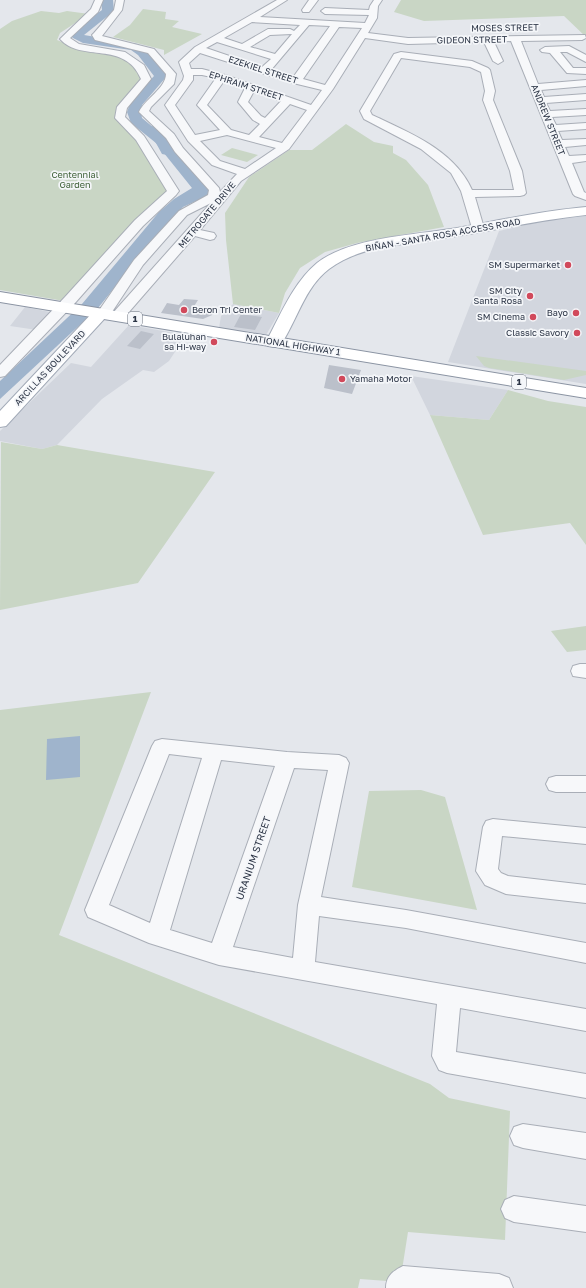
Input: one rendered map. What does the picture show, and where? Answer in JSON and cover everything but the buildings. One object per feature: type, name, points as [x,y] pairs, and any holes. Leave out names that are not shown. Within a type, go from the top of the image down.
[{"type":"main road","name":"BIÑAN - SANTA ROSA ACCESS ROAD","points":[[274,342],[290,311],[314,274],[332,260],[377,246],[478,228],[586,202]]},
{"type":"main road","name":"NATIONAL HIGHWAY 1","points":[[0,298],[108,314],[586,393]]},
{"type":"main road","name":"ARCILLAS BOULEVARD","points":[[0,422],[108,314]]},
{"type":"street","points":[[0,373],[63,308],[139,223],[173,191],[140,138],[120,118],[122,107],[146,79],[141,67],[122,54],[76,46],[64,39],[95,11],[99,0]]},
{"type":"street","points":[[108,314],[138,263],[160,237],[183,213],[213,196],[215,190],[179,150],[170,136],[144,112],[147,106],[169,84],[171,74],[156,56],[147,49],[98,38],[97,35],[118,10],[120,0]]},
{"type":"street","points":[[314,0],[302,10],[374,13]]},
{"type":"street","points":[[338,11],[346,0]]},
{"type":"street","name":"METROGATE DRIVE","points":[[108,314],[192,232],[237,179],[285,146],[328,89],[373,18],[374,6],[378,0]]},
{"type":"street","points":[[246,174],[216,163],[192,138],[170,105],[188,80],[189,76],[186,67],[198,49],[270,9],[284,5]]},
{"type":"street","name":"GIDEON STREET","points":[[252,19],[337,23],[395,39],[408,41],[582,37]]},
{"type":"street","points":[[264,71],[307,22]]},
{"type":"street","points":[[296,81],[337,23]]},
{"type":"street","points":[[556,26],[566,37]]},
{"type":"street","points":[[395,39],[402,30]]},
{"type":"street","points":[[244,47],[268,32],[279,31],[297,33]]},
{"type":"street","points":[[217,39],[277,58]]},
{"type":"street","name":"ANDREW STREET","points":[[515,39],[527,50],[535,87],[540,100],[579,194],[586,202]]},
{"type":"street","points":[[488,40],[498,62]]},
{"type":"street","name":"EZEKIEL STREET","points":[[198,49],[296,81],[328,89]]},
{"type":"street","points":[[527,50],[569,49],[586,58]]},
{"type":"street","points":[[553,50],[570,71],[586,71]]},
{"type":"street","points":[[466,191],[520,193],[520,186],[516,171],[488,100],[490,91],[485,70],[472,64],[397,56],[367,105],[365,111],[368,118],[414,140],[428,149],[455,171],[466,191],[478,228]]},
{"type":"street","name":"EPHRAIM STREET","points":[[186,67],[222,77],[314,109]]},
{"type":"street","points":[[222,77],[202,105],[227,132]]},
{"type":"street","points":[[535,87],[586,83]]},
{"type":"street","points":[[251,87],[243,102],[257,118],[267,123]]},
{"type":"street","points":[[540,100],[586,97]]},
{"type":"street","points":[[252,138],[288,100]]},
{"type":"street","points":[[546,114],[586,112]]},
{"type":"street","points":[[552,128],[586,126]]},
{"type":"street","points":[[192,138],[227,132],[285,146]]},
{"type":"street","points":[[558,144],[586,142]]},
{"type":"street","points":[[565,160],[586,158]]},
{"type":"street","points":[[572,177],[586,176]]},
{"type":"street","points":[[192,232],[210,236]]},
{"type":"street","points":[[303,970],[309,905],[338,763],[286,760],[162,746],[96,910],[157,936],[219,956],[586,1020]]},
{"type":"street","points":[[157,936],[214,752]]},
{"type":"street","name":"URANIUM STREET","points":[[219,956],[286,760]]},
{"type":"street","points":[[556,784],[586,784]]},
{"type":"street","points":[[586,836],[493,827],[486,871],[493,879],[506,885],[586,894]]},
{"type":"street","points":[[309,905],[406,919],[586,953]]},
{"type":"street","points":[[449,995],[444,1056],[447,1062],[586,1086]]},
{"type":"street","points":[[523,1136],[586,1146]]},
{"type":"street","points":[[514,1209],[586,1219]]},
{"type":"street","points":[[400,1288],[400,1282],[403,1280],[499,1288]]},
{"type":"shaded area","name":"SM City Santa Rosa","points":[[586,216],[586,384],[448,362],[499,231],[544,221]]},
{"type":"shaded area","points":[[233,304],[279,313],[266,335],[219,328],[221,316]]},
{"type":"shaded area","points":[[25,307],[55,313],[37,330],[10,326]]},
{"type":"shaded area","points":[[129,325],[186,335],[169,361],[154,372],[143,370],[102,399],[57,445],[42,449],[0,441],[0,431],[71,363],[91,367]]},
{"type":"shaded area","points":[[411,376],[508,390],[489,420],[430,415]]},
{"type":"green space","points":[[401,0],[586,0],[586,37],[564,16],[424,21],[394,12]]},
{"type":"green space","points":[[143,9],[166,12],[165,19],[179,21],[172,27],[202,34],[164,55],[164,50],[113,37],[130,25]]},
{"type":"green space","name":"Centennial Garden","points":[[41,11],[59,13],[67,11],[89,14],[60,33],[57,40],[74,47],[117,53],[139,67],[142,80],[127,97],[120,112],[119,118],[143,138],[170,191],[64,301],[0,290],[0,29],[12,21]]},
{"type":"green space","points":[[346,124],[374,142],[393,146],[393,153],[406,160],[428,185],[444,227],[357,243],[325,252],[300,268],[285,293],[279,313],[233,304],[226,240],[225,213],[249,177],[289,150],[312,150]]},
{"type":"green space","points":[[232,148],[258,155],[247,162],[221,155]]},
{"type":"green space","points":[[476,356],[586,371],[586,375],[564,380],[489,368],[484,366]]},
{"type":"green space","points":[[508,390],[548,401],[586,407],[586,545],[570,523],[483,535],[430,415],[489,420]]},
{"type":"green space","points":[[1,442],[42,449],[57,445],[215,472],[138,583],[0,610]]},
{"type":"green space","points":[[586,626],[586,650],[567,652],[551,631]]},
{"type":"green space","points":[[151,692],[59,935],[430,1084],[449,1098],[510,1111],[505,1240],[408,1232],[402,1270],[387,1281],[360,1279],[358,1288],[0,1288],[0,710]]},
{"type":"green space","points":[[421,790],[445,797],[477,910],[352,887],[369,791]]},
{"type":"water","points":[[155,126],[210,188],[207,196],[183,207],[98,308],[0,399],[0,381],[82,304],[159,212],[174,199],[192,188],[143,127]]},
{"type":"water","points":[[80,736],[80,777],[46,780],[47,739]]},
{"type":"waterway","points":[[107,0],[108,11],[82,29],[77,36],[83,39],[134,47],[142,52],[161,76],[136,104],[134,112],[136,120],[161,141],[167,151]]},
{"type":"place","name":"SM Supermarket","points":[[568,265]]},
{"type":"place","name":"SM City Santa Rosa","points":[[530,296]]},
{"type":"place","name":"Beron Tri Center","points":[[184,310]]},
{"type":"place","name":"Bayo","points":[[576,313]]},
{"type":"place","name":"SM Cinema","points":[[533,317]]},
{"type":"place","name":"Classic Savory","points":[[577,333]]},
{"type":"place","name":"Bulaluhan sa Hi-way","points":[[214,342]]},
{"type":"place","name":"Yamaha Motor","points":[[342,379]]}]
